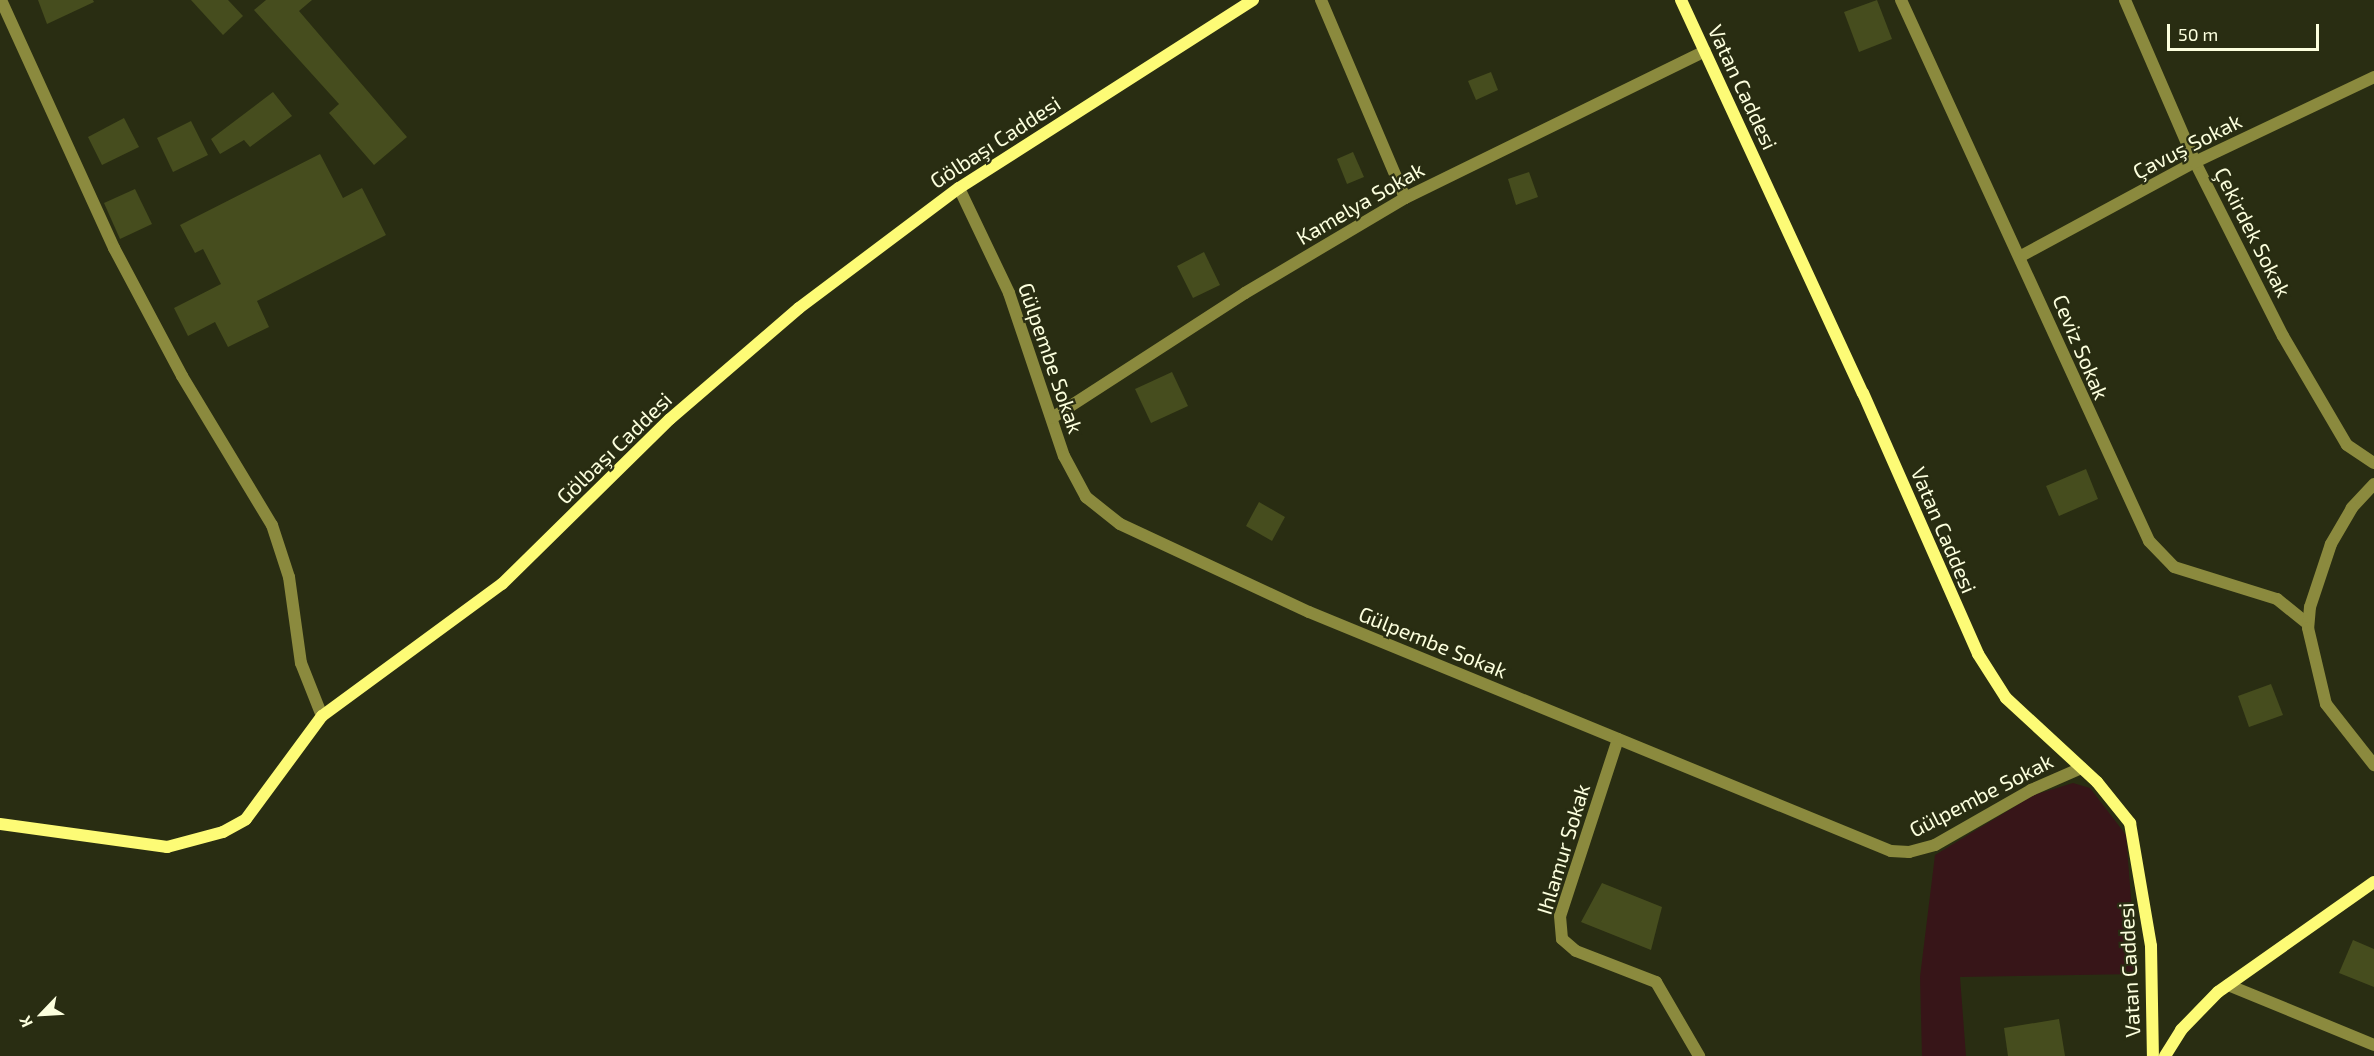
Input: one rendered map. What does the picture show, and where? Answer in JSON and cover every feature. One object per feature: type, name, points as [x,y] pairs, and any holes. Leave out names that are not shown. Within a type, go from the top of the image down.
[{"type":"street","points":[[1,0],[128,276],[182,376],[272,525],[289,577],[301,663],[322,716]]},
{"type":"street","name":"Gölbaşı Caddesi","points":[[0,824],[139,846],[198,841],[246,819],[322,716],[501,584],[670,418],[864,255],[958,188],[1253,0]]},
{"type":"street","points":[[1321,0],[1405,198]]},
{"type":"street","name":"Vatan Caddesi","points":[[1681,0],[1858,382],[1978,654],[2006,698],[2120,805],[2138,848],[2151,946],[2153,1056]]},
{"type":"street","name":"Ceviz Sokak","points":[[1901,0],[2021,256],[2133,515],[2149,540],[2174,567],[2277,599],[2308,624]]},
{"type":"street","name":"Çekirdek Sokak","points":[[2125,0],[2196,162],[2283,336],[2347,445],[2374,463]]},
{"type":"street","name":"Kamelya Sokak","points":[[1052,418],[1245,293],[1405,198],[1705,51]]},
{"type":"street","name":"Çavuş Sokak","points":[[2021,256],[2196,162],[2374,77]]},
{"type":"street","name":"Gülpembe Sokak","points":[[958,188],[1009,293],[1064,456],[1086,497],[1120,524],[1309,612],[1863,842],[1909,852],[1935,845],[2031,790],[2081,768]]},
{"type":"street","points":[[2374,484],[2335,536],[2308,624],[2311,653],[2326,704],[2374,765]]},
{"type":"street","name":"Ihlamur Sokak","points":[[1618,739],[1559,929],[1562,939],[1576,951],[1656,982],[1699,1056]]},
{"type":"street","points":[[2165,1056],[2198,1009],[2228,985],[2374,882]]},
{"type":"street","points":[[2228,985],[2374,1045]]},
{"type":"shaded area","points":[[2073,783],[2090,788],[2126,835],[2137,974],[1960,977],[1966,1056],[1922,1056],[1920,977],[1935,855],[2034,795]]},
{"type":"building","points":[[38,0],[93,0],[94,2],[47,24]]},
{"type":"building","points":[[191,0],[228,0],[243,16],[223,35]]},
{"type":"building","points":[[266,0],[312,0],[299,11],[407,137],[374,165],[329,113],[339,104],[254,10]]},
{"type":"building","points":[[1877,0],[1892,39],[1859,52],[1844,12]]},
{"type":"building","points":[[1491,72],[1498,90],[1476,100],[1468,81]]},
{"type":"building","points":[[273,92],[292,116],[250,147],[244,140],[220,154],[211,139]]},
{"type":"building","points":[[124,118],[139,147],[102,165],[88,137]]},
{"type":"building","points":[[191,121],[208,155],[173,172],[157,138]]},
{"type":"building","points":[[1353,152],[1364,177],[1347,184],[1337,159]]},
{"type":"building","points":[[320,154],[343,198],[362,188],[386,235],[257,301],[269,327],[228,347],[215,322],[188,336],[174,308],[221,284],[203,249],[195,253],[180,225]]},
{"type":"building","points":[[1529,172],[1538,197],[1516,205],[1508,179]]},
{"type":"building","points":[[135,189],[152,224],[120,239],[104,203]]},
{"type":"building","points":[[1204,252],[1220,285],[1193,298],[1177,266]]},
{"type":"building","points":[[1172,372],[1188,406],[1151,423],[1135,389]]},
{"type":"building","points":[[2086,469],[2098,499],[2059,516],[2046,486]]},
{"type":"building","points":[[1259,502],[1285,517],[1272,541],[1246,526]]},
{"type":"building","points":[[2271,684],[2283,715],[2249,727],[2238,696]]},
{"type":"building","points":[[1602,883],[1662,907],[1651,950],[1581,922]]},
{"type":"building","points":[[2353,940],[2374,949],[2374,987],[2339,973]]},
{"type":"building","points":[[2059,1019],[2065,1056],[2008,1056],[2004,1028]]}]
